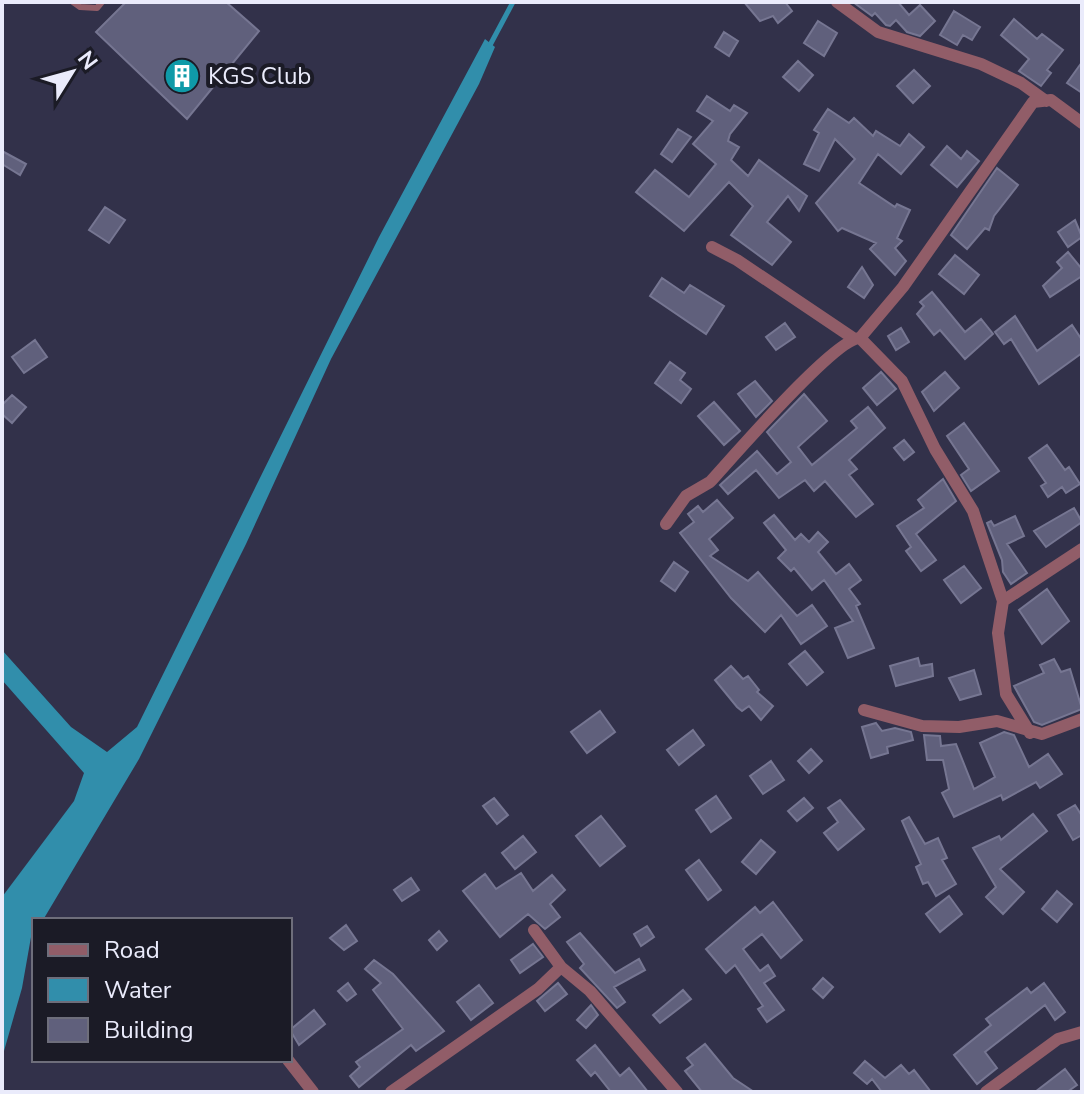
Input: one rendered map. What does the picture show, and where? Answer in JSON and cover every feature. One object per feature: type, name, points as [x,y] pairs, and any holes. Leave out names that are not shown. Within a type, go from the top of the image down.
[{"type":"street","points":[[837,2],[878,32],[981,64],[1021,83],[1082,123]]},
{"type":"street","points":[[666,524],[686,496],[710,482],[827,357],[856,338],[912,275],[1015,124],[1033,102],[1046,101]]},
{"type":"street","points":[[712,247],[856,338],[902,381],[935,449],[973,511],[1003,601],[998,633],[1006,694],[1030,733]]},
{"type":"street","points":[[1003,601],[1082,549]]},
{"type":"street","points":[[864,710],[922,726],[959,727],[997,721],[1042,734],[1082,719]]},
{"type":"street","points":[[534,930],[561,967],[590,991],[677,1092]]},
{"type":"street","points":[[391,1092],[538,989],[561,967]]},
{"type":"street","points":[[986,1092],[1058,1039],[1082,1032]]},
{"type":"street","points":[[290,1062],[313,1092]]},
{"type":"lane","points":[[73,2],[80,7],[97,8],[102,2]]},
{"type":"water","points":[[485,39],[495,47],[479,84],[331,359],[246,544],[139,759],[44,918],[32,918],[22,988],[2,1058],[2,897],[74,801],[84,773],[2,680],[2,650],[71,727],[107,752],[137,727],[379,237]]},
{"type":"building","name":"KGS Club","points":[[126,2],[226,2],[259,31],[187,119],[96,32]]},
{"type":"building","points":[[744,2],[785,2],[792,11],[778,23],[773,16],[760,21]]},
{"type":"building","points":[[853,2],[898,2],[909,15],[920,5],[935,21],[920,36],[907,32],[896,20],[890,26],[886,25],[875,13],[872,16]]},
{"type":"building","points":[[954,11],[980,27],[972,40],[963,35],[957,45],[940,35]]},
{"type":"building","points":[[1014,19],[1037,39],[1042,34],[1063,50],[1047,70],[1051,73],[1041,86],[1019,71],[1029,59],[1001,35]]},
{"type":"building","points":[[818,21],[837,33],[824,56],[804,43]]},
{"type":"building","points":[[724,32],[738,41],[729,56],[715,47]]},
{"type":"building","points":[[798,61],[813,75],[799,91],[783,77]]},
{"type":"building","points":[[1082,62],[1082,93],[1067,83]]},
{"type":"building","points":[[914,70],[930,86],[913,103],[897,86]]},
{"type":"building","points":[[707,96],[730,111],[734,105],[747,113],[730,134],[728,141],[739,147],[731,160],[748,176],[759,160],[807,196],[799,211],[788,196],[767,222],[791,242],[772,265],[731,235],[753,206],[729,182],[684,231],[636,192],[655,170],[689,197],[716,164],[693,144],[713,121],[697,111]]},
{"type":"building","points":[[828,109],[849,123],[854,118],[873,136],[876,131],[900,146],[909,134],[924,147],[901,174],[878,154],[859,183],[895,207],[897,204],[910,210],[897,238],[902,241],[895,248],[906,261],[895,275],[870,249],[876,243],[842,228],[838,231],[816,203],[855,159],[835,139],[819,171],[804,164],[819,133],[814,130]]},
{"type":"building","points":[[678,129],[691,137],[672,162],[661,154]]},
{"type":"building","points":[[947,146],[961,159],[967,151],[979,161],[957,187],[931,165]]},
{"type":"building","points":[[2,151],[26,164],[20,175],[2,164]]},
{"type":"building","points":[[997,168],[1018,185],[994,216],[989,230],[985,228],[967,249],[951,235]]},
{"type":"building","points":[[105,207],[125,220],[109,243],[89,230]]},
{"type":"building","points":[[1075,220],[1082,237],[1068,247],[1058,232]]},
{"type":"building","points":[[1068,252],[1082,269],[1082,276],[1050,297],[1043,286],[1062,268],[1057,262]]},
{"type":"building","points":[[955,255],[979,275],[964,294],[939,274]]},
{"type":"building","points":[[862,267],[873,285],[864,298],[848,287]]},
{"type":"building","points":[[662,278],[684,293],[690,285],[724,306],[706,334],[650,296]]},
{"type":"building","points":[[932,292],[965,332],[981,319],[993,334],[965,359],[940,330],[934,335],[917,314],[924,306],[920,302]]},
{"type":"building","points":[[1015,316],[1037,351],[1072,325],[1082,340],[1082,353],[1039,384],[1011,339],[1004,344],[995,332]]},
{"type":"building","points":[[785,323],[795,337],[776,350],[766,337]]},
{"type":"building","points":[[901,328],[909,342],[896,350],[888,336]]},
{"type":"building","points":[[35,340],[47,357],[24,373],[12,357]]},
{"type":"building","points":[[670,362],[685,373],[680,380],[691,389],[681,403],[655,383]]},
{"type":"building","points":[[881,372],[896,389],[877,405],[863,388]]},
{"type":"building","points":[[945,372],[959,388],[934,411],[922,392]]},
{"type":"building","points":[[755,381],[772,401],[756,417],[738,394]]},
{"type":"building","points":[[804,394],[827,421],[798,447],[812,465],[857,428],[851,421],[868,407],[885,428],[849,460],[857,469],[849,475],[873,504],[856,517],[825,481],[814,491],[805,480],[779,498],[756,470],[728,494],[720,485],[757,451],[777,474],[791,462],[767,432]]},
{"type":"building","points":[[12,395],[26,407],[12,423],[2,414],[2,405]]},
{"type":"building","points":[[714,402],[740,431],[724,445],[698,416]]},
{"type":"building","points":[[964,423],[999,471],[971,491],[961,475],[969,469],[947,436]]},
{"type":"building","points":[[904,440],[914,452],[904,460],[894,448]]},
{"type":"building","points":[[1047,445],[1065,470],[1069,467],[1080,484],[1066,493],[1062,487],[1048,497],[1041,486],[1046,483],[1029,458]]},
{"type":"building","points":[[943,479],[956,501],[916,534],[936,560],[921,571],[906,551],[911,547],[897,526],[924,508],[918,500]]},
{"type":"building","points":[[717,500],[733,518],[709,539],[718,550],[710,556],[748,581],[758,572],[797,616],[812,605],[827,626],[801,644],[781,615],[765,632],[731,598],[680,533],[694,522],[688,514],[698,506],[703,512]]},
{"type":"building","points":[[1074,508],[1082,522],[1046,547],[1034,531]]},
{"type":"building","points":[[774,515],[795,540],[801,534],[809,542],[818,532],[828,542],[818,552],[836,574],[849,564],[861,580],[849,589],[860,604],[856,606],[874,648],[848,658],[835,628],[853,621],[824,580],[812,590],[794,568],[791,571],[778,558],[786,550],[764,523]]},
{"type":"building","points":[[1015,516],[1024,536],[1007,544],[1027,573],[1011,584],[1003,572],[1002,560],[987,523],[991,521],[994,526]]},
{"type":"building","points":[[674,562],[688,572],[675,591],[661,581]]},
{"type":"building","points":[[964,566],[981,588],[961,603],[944,580]]},
{"type":"building","points":[[1047,589],[1069,621],[1042,644],[1019,610]]},
{"type":"building","points":[[805,651],[823,672],[807,685],[789,664]]},
{"type":"building","points":[[918,658],[920,666],[932,664],[933,676],[896,686],[890,666]]},
{"type":"building","points":[[1054,659],[1061,672],[1070,669],[1082,709],[1042,725],[1034,722],[1014,686],[1044,673],[1040,665]]},
{"type":"building","points":[[731,666],[743,679],[748,676],[759,690],[757,692],[773,706],[761,720],[749,706],[742,711],[737,707],[715,680]]},
{"type":"building","points":[[974,670],[981,694],[960,700],[949,678]]},
{"type":"building","points":[[600,711],[615,732],[587,753],[571,732]]},
{"type":"building","points":[[876,723],[882,731],[895,728],[911,732],[913,740],[887,747],[888,753],[871,758],[862,727]]},
{"type":"building","points":[[693,730],[704,745],[679,765],[667,750]]},
{"type":"building","points":[[1004,732],[1014,735],[1029,767],[1048,754],[1062,774],[1040,788],[1036,782],[1003,800],[1001,795],[954,817],[942,793],[949,789],[943,760],[927,760],[924,735],[940,736],[941,746],[956,744],[974,789],[995,777],[980,743]]},
{"type":"building","points":[[811,749],[822,761],[809,773],[798,761]]},
{"type":"building","points":[[771,761],[784,780],[763,794],[750,776]]},
{"type":"building","points":[[716,796],[731,818],[711,832],[696,810]]},
{"type":"building","points":[[494,798],[508,815],[497,824],[483,806]]},
{"type":"building","points":[[804,798],[813,808],[797,821],[788,811]]},
{"type":"building","points":[[840,800],[864,829],[838,850],[824,833],[838,822],[828,808]]},
{"type":"building","points":[[1075,805],[1082,816],[1082,835],[1073,840],[1058,815]]},
{"type":"building","points":[[1033,814],[1047,831],[1000,869],[1024,892],[1003,914],[986,897],[996,887],[973,848],[999,836],[1001,840]]},
{"type":"building","points":[[601,816],[625,846],[600,866],[576,836]]},
{"type":"building","points":[[909,817],[925,844],[938,838],[947,858],[942,860],[956,884],[936,896],[928,882],[923,884],[916,867],[921,864],[902,821]]},
{"type":"building","points":[[523,836],[536,852],[515,869],[502,853]]},
{"type":"building","points":[[761,840],[775,852],[756,874],[742,862]]},
{"type":"building","points":[[699,860],[721,890],[708,900],[686,870]]},
{"type":"building","points":[[521,873],[533,891],[552,875],[565,890],[550,904],[560,917],[545,929],[528,914],[500,937],[463,891],[485,874],[496,889]]},
{"type":"building","points":[[411,878],[419,890],[402,901],[394,890]]},
{"type":"building","points":[[1057,891],[1072,904],[1057,922],[1042,909]]},
{"type":"building","points":[[949,896],[962,914],[940,932],[926,914]]},
{"type":"building","points":[[773,902],[802,940],[781,958],[762,934],[743,949],[760,971],[768,965],[775,976],[764,983],[784,1010],[767,1022],[758,1009],[763,1006],[735,965],[726,973],[706,949],[755,907],[760,913]]},
{"type":"building","points":[[346,925],[357,941],[344,950],[330,938]]},
{"type":"building","points":[[647,926],[654,937],[641,946],[634,934]]},
{"type":"building","points":[[439,931],[447,941],[437,950],[429,940]]},
{"type":"building","points":[[580,933],[615,973],[639,959],[645,970],[614,987],[625,1002],[617,1008],[580,968],[584,964],[567,942]]},
{"type":"building","points":[[533,944],[543,957],[520,973],[511,960]]},
{"type":"building","points":[[374,960],[393,974],[444,1031],[416,1051],[411,1045],[359,1087],[350,1076],[360,1067],[356,1062],[403,1029],[373,990],[381,983],[365,969]]},
{"type":"building","points":[[823,978],[833,987],[823,998],[813,989]]},
{"type":"building","points":[[348,983],[356,994],[347,1001],[338,991]]},
{"type":"building","points":[[558,983],[567,994],[545,1011],[537,1001]]},
{"type":"building","points":[[1044,983],[1065,1012],[1055,1020],[1045,1005],[985,1052],[997,1068],[977,1084],[954,1055],[991,1025],[986,1019],[1027,988],[1031,993]]},
{"type":"building","points":[[479,985],[493,1003],[471,1020],[457,1002]]},
{"type":"building","points":[[683,990],[691,999],[660,1023],[653,1015]]},
{"type":"building","points":[[591,1005],[598,1015],[586,1028],[577,1020]]},
{"type":"building","points":[[314,1010],[325,1024],[299,1045],[292,1028]]},
{"type":"building","points":[[705,1044],[733,1078],[754,1092],[702,1092],[685,1071],[693,1065],[687,1058]]},
{"type":"building","points":[[595,1045],[620,1076],[629,1068],[648,1092],[611,1092],[595,1072],[591,1076],[577,1060]]},
{"type":"building","points":[[865,1061],[885,1078],[901,1065],[909,1074],[914,1070],[931,1092],[882,1092],[872,1079],[867,1084],[854,1073]]},
{"type":"building","points":[[1065,1069],[1077,1085],[1067,1092],[1035,1092]]},
{"type":"waterway","points":[[489,47],[513,2]]},
{"type":"place","name":"KGS Club","points":[[182,76]]}]
